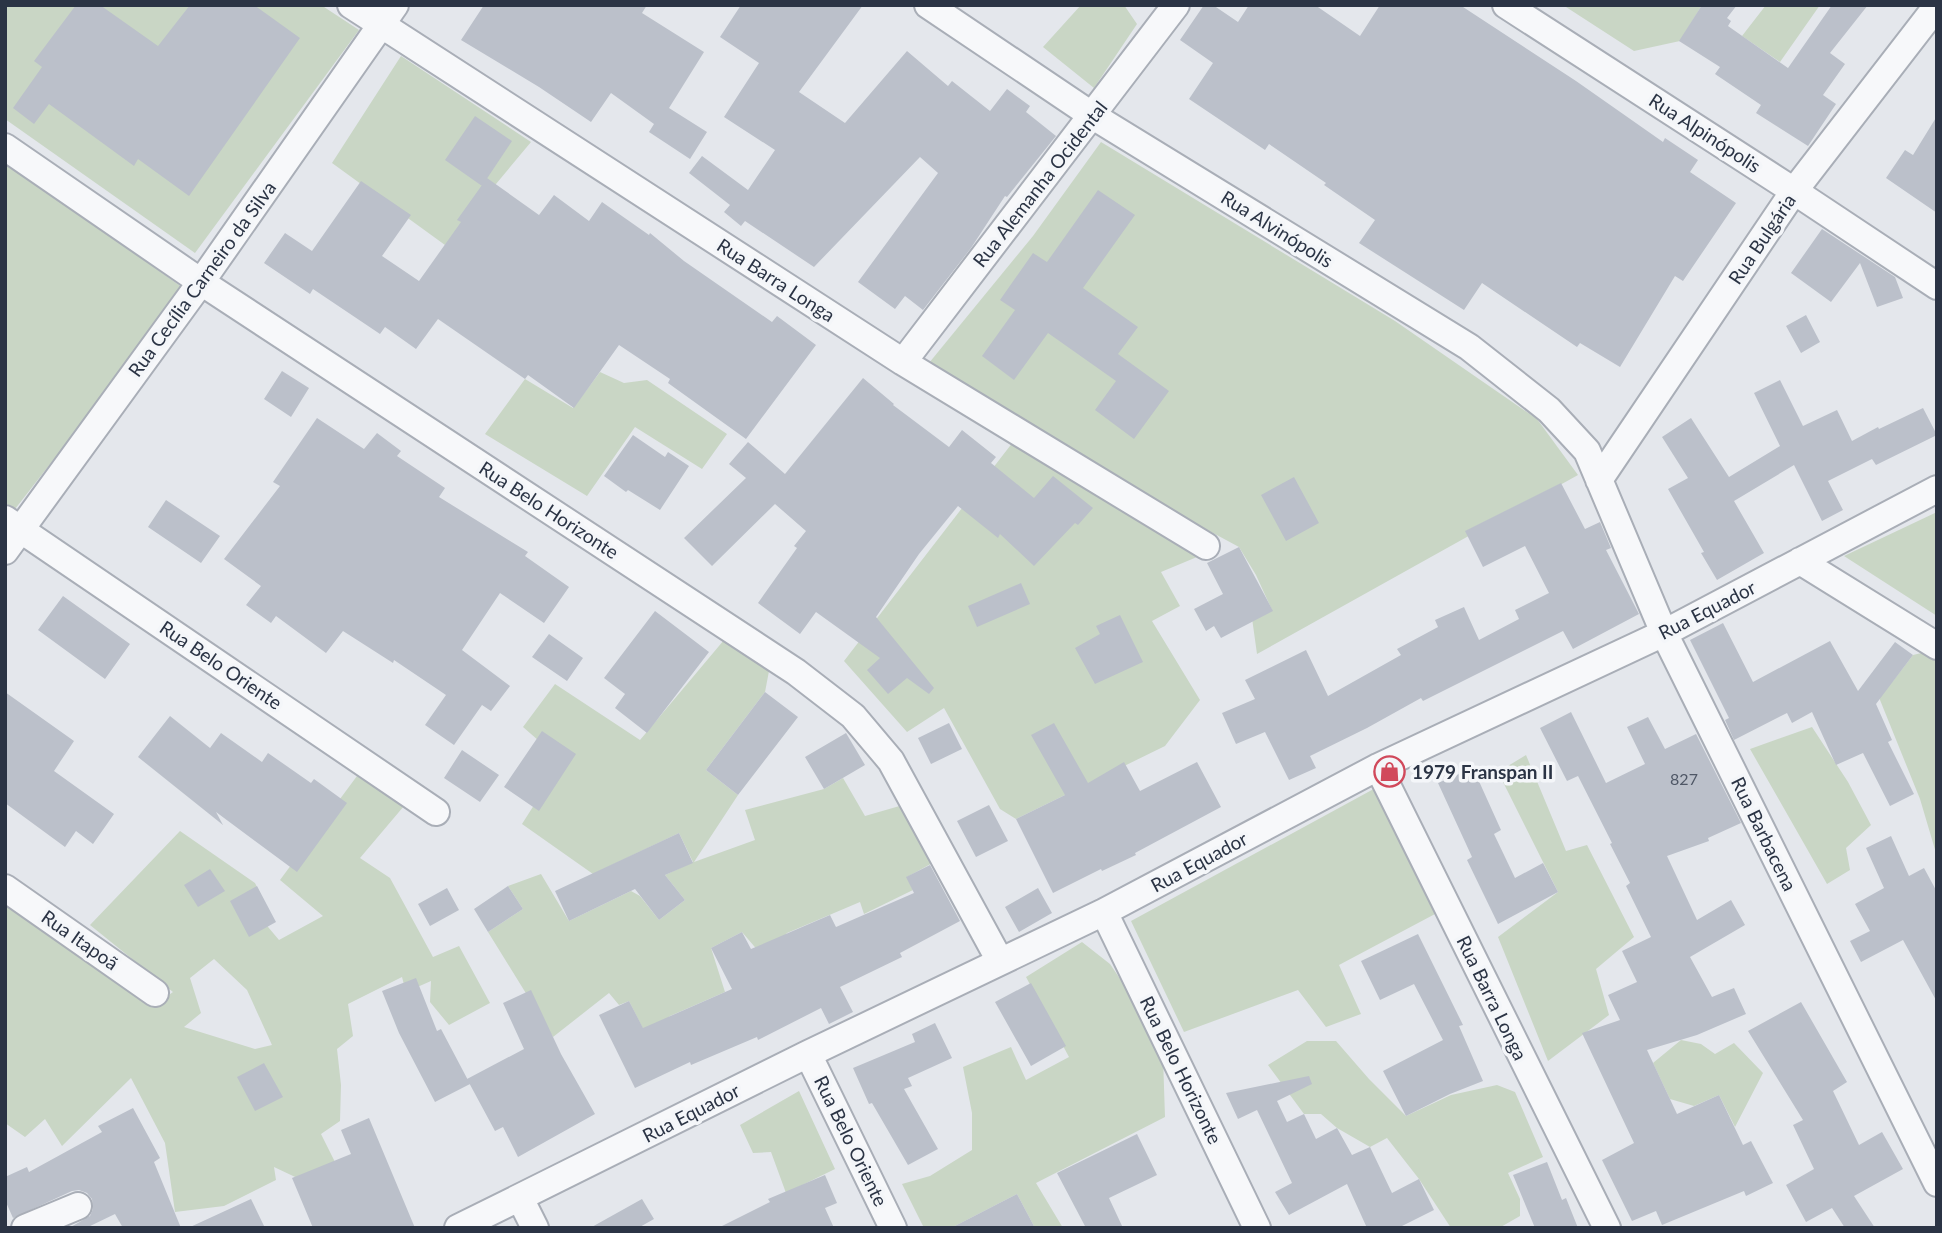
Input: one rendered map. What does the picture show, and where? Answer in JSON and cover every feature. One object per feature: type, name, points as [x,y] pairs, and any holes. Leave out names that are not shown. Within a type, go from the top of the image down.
[{"type":"street","name":"Rua Barra Longa","points":[[351,5],[388,16],[902,362],[1206,546]]},
{"type":"street","name":"Rua Alvinópolis","points":[[928,5],[1093,116],[1469,347],[1549,410],[1587,451],[1599,480]]},
{"type":"street","name":"Rua Alemanha Ocidental","points":[[902,362],[1176,5]]},
{"type":"street","name":"Rua Alpinópolis","points":[[1506,5],[1937,286]]},
{"type":"street","name":"Rua Bulgária","points":[[1599,480],[1794,191],[1937,6]]},
{"type":"street","name":"Rua Cecília Carneiro da Silva","points":[[11,533],[201,282],[388,16]]},
{"type":"street","name":"Rua Belo Horizonte","points":[[5,147],[201,282],[796,672],[853,716],[891,761],[1000,961]]},
{"type":"street","name":"Rua Barbacena","points":[[1599,480],[1664,633],[1937,1183]]},
{"type":"street","name":"Rua Equador","points":[[458,1228],[808,1054],[1104,912],[1378,768],[1664,633],[1937,489]]},
{"type":"street","name":"Rua Belo Oriente","points":[[11,533],[436,812]]},
{"type":"street","points":[[1800,561],[1937,646]]},
{"type":"street","name":"Rua Barra Longa","points":[[1378,768],[1606,1228]]},
{"type":"street","name":"Rua Itapoã","points":[[5,888],[155,993]]},
{"type":"street","name":"Rua Belo Horizonte","points":[[1104,912],[1257,1228]]},
{"type":"street","name":"Rua Belo Oriente","points":[[808,1054],[893,1228]]},
{"type":"street","points":[[520,1198],[535,1228]]},
{"type":"street","points":[[25,1228],[78,1206]]},
{"type":"green space","points":[[5,5],[321,5],[359,30],[195,253],[5,119]]},
{"type":"green space","points":[[1081,5],[1124,5],[1137,24],[1094,88],[1043,47]]},
{"type":"green space","points":[[1702,5],[1680,41],[1634,51],[1566,7]]},
{"type":"green space","points":[[1766,5],[1820,5],[1780,62],[1742,36]]},
{"type":"green space","points":[[401,56],[531,142],[445,245],[332,163]]},
{"type":"green space","points":[[1101,142],[1395,321],[1537,419],[1578,475],[1257,654],[1252,618],[1272,610],[1239,547],[1176,513],[929,363],[1033,236]]},
{"type":"green space","points":[[5,161],[186,290],[15,509],[5,503]]},
{"type":"green space","points":[[600,372],[624,383],[647,380],[727,434],[702,469],[635,427],[587,496],[485,434],[525,379],[573,408]]},
{"type":"green space","points":[[1013,442],[1197,557],[1161,572],[1180,606],[1152,621],[1200,700],[1165,746],[1016,819],[1000,809],[944,708],[907,732],[844,661]]},
{"type":"green space","points":[[1937,512],[1937,616],[1844,556]]},
{"type":"green space","points":[[724,640],[769,671],[765,692],[706,770],[738,795],[694,862],[755,840],[745,810],[824,789],[843,778],[865,816],[903,805],[936,861],[907,877],[913,890],[864,914],[860,902],[787,933],[765,959],[742,932],[711,948],[725,992],[670,1016],[647,1037],[629,1001],[619,1005],[609,993],[553,1037],[488,932],[523,909],[508,886],[541,874],[569,921],[631,891],[640,896],[659,920],[685,900],[665,875],[693,862],[679,833],[593,874],[522,824],[562,761],[523,727],[555,684],[640,740]]},
{"type":"green space","points":[[1930,651],[1937,658],[1936,853],[1920,799],[1878,695],[1913,655]]},
{"type":"green space","points":[[1812,727],[1848,782],[1871,825],[1846,848],[1850,870],[1827,884],[1750,749]]},
{"type":"green space","points":[[1526,755],[1566,851],[1587,845],[1634,937],[1596,969],[1609,1015],[1548,1061],[1498,937],[1558,892],[1498,772]]},
{"type":"green space","points":[[357,776],[404,806],[360,858],[390,878],[433,957],[459,946],[490,1003],[449,1025],[430,1002],[431,981],[406,992],[402,977],[348,1004],[353,1036],[337,1049],[341,1085],[340,1121],[321,1134],[340,1172],[310,1184],[274,1167],[276,1180],[224,1206],[175,1212],[165,1143],[131,1078],[62,1146],[45,1119],[25,1137],[5,1123],[5,900],[155,1005],[173,992],[90,925],[180,831],[255,883],[271,915],[263,921],[279,940],[323,916],[280,880]],"holes":[[[214,959],[247,990],[272,1045],[255,1049],[184,1027],[201,1013],[190,978]]]},
{"type":"green space","points":[[1381,785],[1435,914],[1339,965],[1361,1014],[1326,1027],[1298,990],[1184,1032],[1131,921]]},
{"type":"green space","points":[[1082,942],[1110,964],[1133,998],[1163,1057],[1165,1117],[1036,1183],[1063,1228],[1035,1228],[1017,1194],[953,1227],[924,1228],[902,1184],[930,1176],[972,1150],[972,1113],[963,1067],[1011,1047],[1026,1080],[1069,1057],[1026,977]]},
{"type":"green space","points":[[1681,1040],[1701,1044],[1715,1054],[1734,1043],[1763,1073],[1735,1127],[1719,1095],[1694,1106],[1670,1099],[1653,1063]]},
{"type":"green space","points":[[1307,1041],[1336,1041],[1406,1116],[1451,1095],[1497,1085],[1515,1092],[1543,1157],[1508,1173],[1520,1199],[1520,1216],[1499,1228],[1451,1228],[1419,1179],[1387,1138],[1370,1147],[1337,1128],[1321,1114],[1304,1114],[1268,1065]]},
{"type":"green space","points":[[799,1091],[835,1169],[786,1193],[771,1152],[753,1153],[740,1125]]},
{"type":"building","points":[[76,5],[100,5],[158,46],[190,5],[254,5],[300,38],[189,196],[138,159],[134,166],[49,104],[34,124],[13,108],[42,67],[34,61]]},
{"type":"building","points":[[484,5],[647,5],[642,13],[704,52],[669,108],[707,132],[690,159],[649,132],[654,124],[611,93],[591,122],[461,40]]},
{"type":"building","points":[[741,5],[863,5],[799,92],[845,123],[907,51],[948,86],[952,81],[990,111],[1007,89],[1030,106],[1026,112],[1056,136],[1007,197],[1005,196],[971,248],[923,310],[905,296],[895,309],[858,282],[938,173],[920,157],[814,267],[745,221],[741,226],[724,212],[730,205],[689,173],[702,156],[748,190],[775,150],[724,117],[759,63],[720,37]]},
{"type":"building","points":[[1204,5],[1213,5],[1238,22],[1249,5],[1315,5],[1360,36],[1380,5],[1460,5],[1663,142],[1665,138],[1698,160],[1690,172],[1736,203],[1683,281],[1675,276],[1620,367],[1580,343],[1577,347],[1482,283],[1464,310],[1359,243],[1375,220],[1269,144],[1265,150],[1189,99],[1213,63],[1180,40]]},
{"type":"building","points":[[1702,5],[1737,5],[1727,18],[1731,21],[1728,26],[1788,68],[1832,5],[1868,5],[1830,53],[1845,64],[1823,95],[1836,104],[1808,146],[1756,113],[1761,105],[1715,74],[1720,67],[1679,41]]},
{"type":"building","points":[[475,116],[512,141],[482,186],[445,160]]},
{"type":"building","points":[[1937,116],[1937,213],[1886,178],[1905,150],[1913,155]]},
{"type":"building","points":[[487,178],[539,215],[554,195],[589,221],[602,202],[649,235],[650,233],[684,261],[772,322],[777,316],[816,345],[746,439],[668,383],[670,379],[619,345],[574,408],[528,375],[525,379],[438,319],[416,349],[385,327],[380,334],[313,289],[310,294],[264,263],[285,233],[312,251],[361,181],[411,215],[382,256],[419,281],[461,222],[457,220]]},
{"type":"building","points":[[1098,190],[1135,215],[1083,288],[1138,327],[1118,354],[1169,391],[1134,439],[1095,410],[1116,381],[1048,333],[1014,380],[982,356],[1015,310],[1000,300],[1033,253],[1047,262]]},
{"type":"building","points":[[1822,229],[1895,277],[1903,298],[1877,307],[1860,263],[1831,302],[1791,273]]},
{"type":"building","points":[[1806,315],[1820,342],[1801,353],[1786,326]]},
{"type":"building","points":[[282,371],[309,388],[291,417],[264,399]]},
{"type":"building","points":[[863,378],[893,405],[949,447],[962,430],[996,457],[991,463],[1034,498],[1053,476],[1093,508],[1034,566],[1000,534],[998,538],[958,506],[919,554],[876,617],[934,688],[929,694],[907,678],[888,694],[867,670],[880,658],[816,612],[800,634],[758,603],[806,531],[775,504],[712,566],[684,538],[746,478],[729,464],[748,442],[785,474]]},
{"type":"building","points":[[1780,380],[1803,426],[1837,410],[1852,441],[1923,408],[1937,435],[1876,465],[1872,459],[1828,481],[1843,510],[1822,521],[1794,465],[1734,501],[1764,553],[1717,580],[1668,489],[1688,478],[1662,437],[1691,418],[1729,477],[1780,446],[1754,393]]},
{"type":"building","points":[[317,418],[364,449],[377,433],[401,451],[397,456],[445,488],[439,497],[528,552],[525,556],[569,587],[544,623],[500,593],[462,650],[510,686],[491,711],[482,705],[454,745],[425,725],[446,695],[394,660],[393,663],[343,631],[326,653],[276,616],[271,623],[246,605],[261,586],[224,559],[280,486],[273,482]]},
{"type":"building","points":[[633,435],[665,457],[668,452],[689,466],[660,510],[628,490],[626,492],[604,476]]},
{"type":"building","points":[[1294,477],[1319,523],[1286,541],[1261,495]]},
{"type":"building","points":[[1561,483],[1585,529],[1600,522],[1611,548],[1606,550],[1639,614],[1573,649],[1563,631],[1423,701],[1421,698],[1310,756],[1316,768],[1289,780],[1265,732],[1236,744],[1222,713],[1255,699],[1245,680],[1306,650],[1328,696],[1401,655],[1397,649],[1438,627],[1435,620],[1464,607],[1479,640],[1519,619],[1515,610],[1549,593],[1525,546],[1483,567],[1465,531]]},
{"type":"building","points":[[166,500],[220,536],[201,563],[148,527]]},
{"type":"building","points":[[1239,547],[1273,611],[1221,638],[1214,626],[1206,631],[1194,609],[1223,594],[1207,563]]},
{"type":"building","points":[[1021,583],[1030,604],[977,627],[968,606]]},
{"type":"building","points":[[63,596],[130,644],[105,679],[38,630]]},
{"type":"building","points":[[655,611],[709,652],[647,733],[615,708],[625,694],[604,678]]},
{"type":"building","points":[[1120,615],[1143,662],[1095,684],[1075,648],[1100,634],[1096,626]]},
{"type":"building","points":[[1723,623],[1753,682],[1830,641],[1858,691],[1895,642],[1913,655],[1876,704],[1892,740],[1888,742],[1914,794],[1890,806],[1863,753],[1836,765],[1812,712],[1792,723],[1787,713],[1734,740],[1725,720],[1729,718],[1690,640]]},
{"type":"building","points":[[549,634],[583,658],[567,681],[532,657]]},
{"type":"building","points":[[5,692],[74,741],[54,771],[114,814],[93,844],[76,831],[65,847],[5,803]]},
{"type":"building","points":[[765,692],[798,717],[738,795],[706,770]]},
{"type":"building","points":[[1571,712],[1606,783],[1645,764],[1627,727],[1648,717],[1665,749],[1696,734],[1741,823],[1708,838],[1709,841],[1667,856],[1697,920],[1731,900],[1745,925],[1690,957],[1712,997],[1734,988],[1746,1014],[1697,1035],[1647,1050],[1677,1114],[1719,1095],[1743,1145],[1751,1141],[1773,1183],[1746,1196],[1744,1191],[1662,1225],[1656,1211],[1632,1221],[1602,1160],[1634,1143],[1582,1033],[1620,1020],[1608,995],[1637,982],[1622,951],[1651,937],[1626,886],[1630,883],[1610,844],[1612,843],[1578,776],[1567,781],[1540,728]]},
{"type":"building","points":[[170,716],[210,748],[221,733],[262,762],[268,753],[311,783],[314,779],[347,803],[297,872],[216,812],[223,825],[138,757]]},
{"type":"building","points":[[949,723],[962,749],[931,764],[918,738]]},
{"type":"building","points":[[1054,723],[1088,783],[1124,762],[1140,791],[1197,762],[1221,807],[1135,853],[1136,855],[1053,893],[1016,819],[1065,795],[1031,735]]},
{"type":"building","points":[[542,731],[576,754],[539,811],[504,787]]},
{"type":"building","points":[[846,733],[865,765],[824,789],[805,757]]},
{"type":"building","points":[[462,750],[499,775],[480,802],[444,778]]},
{"type":"building","points":[[1473,768],[1501,830],[1494,834],[1515,878],[1543,863],[1558,892],[1498,924],[1467,860],[1472,857],[1438,783]]},
{"type":"building","points":[[989,805],[1008,841],[976,857],[957,821]]},
{"type":"building","points":[[679,833],[693,863],[665,875],[685,900],[659,920],[635,889],[569,921],[555,891]]},
{"type":"building","points":[[1891,836],[1909,876],[1924,868],[1937,892],[1937,1002],[1903,940],[1861,962],[1850,941],[1870,931],[1855,904],[1884,888],[1866,848]]},
{"type":"building","points":[[930,865],[960,921],[900,953],[902,957],[840,987],[853,1012],[829,1024],[821,1008],[758,1040],[757,1037],[691,1065],[690,1062],[635,1088],[599,1015],[629,1001],[643,1028],[732,989],[711,948],[742,932],[751,949],[830,915],[836,927],[914,893],[906,877]]},
{"type":"building","points":[[210,869],[225,891],[198,907],[184,885]]},
{"type":"building","points":[[257,886],[276,922],[249,937],[230,901]]},
{"type":"building","points":[[508,886],[523,909],[488,932],[474,909]]},
{"type":"building","points":[[447,888],[459,910],[430,926],[418,904]]},
{"type":"building","points":[[1038,888],[1052,913],[1019,932],[1005,907]]},
{"type":"building","points":[[1418,934],[1463,1025],[1459,1026],[1483,1081],[1406,1116],[1383,1071],[1443,1040],[1414,984],[1380,1000],[1361,961]]},
{"type":"building","points":[[416,978],[437,1031],[441,1029],[470,1084],[435,1102],[399,1033],[382,991]]},
{"type":"building","points":[[1031,983],[1066,1046],[1031,1066],[995,1002]]},
{"type":"building","points":[[531,990],[561,1054],[595,1114],[518,1157],[503,1127],[495,1131],[467,1079],[524,1049],[503,1003]]},
{"type":"building","points":[[1801,1002],[1847,1082],[1833,1091],[1859,1145],[1882,1132],[1903,1169],[1854,1196],[1875,1228],[1845,1228],[1832,1208],[1806,1222],[1786,1185],[1814,1169],[1793,1125],[1803,1120],[1748,1031]]},
{"type":"building","points":[[935,1023],[952,1058],[908,1078],[912,1086],[904,1089],[938,1149],[908,1165],[872,1103],[869,1104],[853,1068],[915,1042],[912,1034]]},
{"type":"building","points":[[264,1063],[283,1097],[255,1111],[237,1077]]},
{"type":"building","points":[[1309,1076],[1312,1084],[1277,1101],[1287,1122],[1304,1114],[1316,1139],[1337,1128],[1352,1155],[1370,1147],[1392,1193],[1419,1179],[1434,1210],[1398,1228],[1367,1228],[1347,1184],[1289,1215],[1275,1192],[1292,1183],[1257,1110],[1238,1119],[1226,1093]]},
{"type":"building","points":[[133,1108],[160,1158],[154,1162],[181,1228],[123,1228],[115,1214],[86,1228],[69,1228],[90,1216],[93,1209],[92,1199],[79,1190],[13,1218],[5,1200],[5,1177],[27,1167],[29,1172],[102,1132],[98,1126]]},
{"type":"building","points":[[369,1118],[415,1228],[313,1228],[292,1178],[351,1154],[341,1130]]},
{"type":"building","points":[[1137,1134],[1157,1175],[1109,1198],[1123,1228],[1086,1228],[1057,1173]]},
{"type":"building","points":[[1547,1162],[1562,1200],[1566,1198],[1578,1228],[1535,1228],[1513,1175]]},
{"type":"building","points":[[825,1175],[837,1203],[825,1208],[834,1228],[718,1228],[770,1202],[768,1199]]},
{"type":"building","points":[[1017,1194],[1035,1228],[951,1228]]},
{"type":"building","points":[[251,1199],[265,1228],[188,1228]]},
{"type":"building","points":[[642,1199],[654,1219],[638,1228],[590,1228]]},
{"type":"place","name":"1979 Franspan II","points":[[1389,772]]}]
